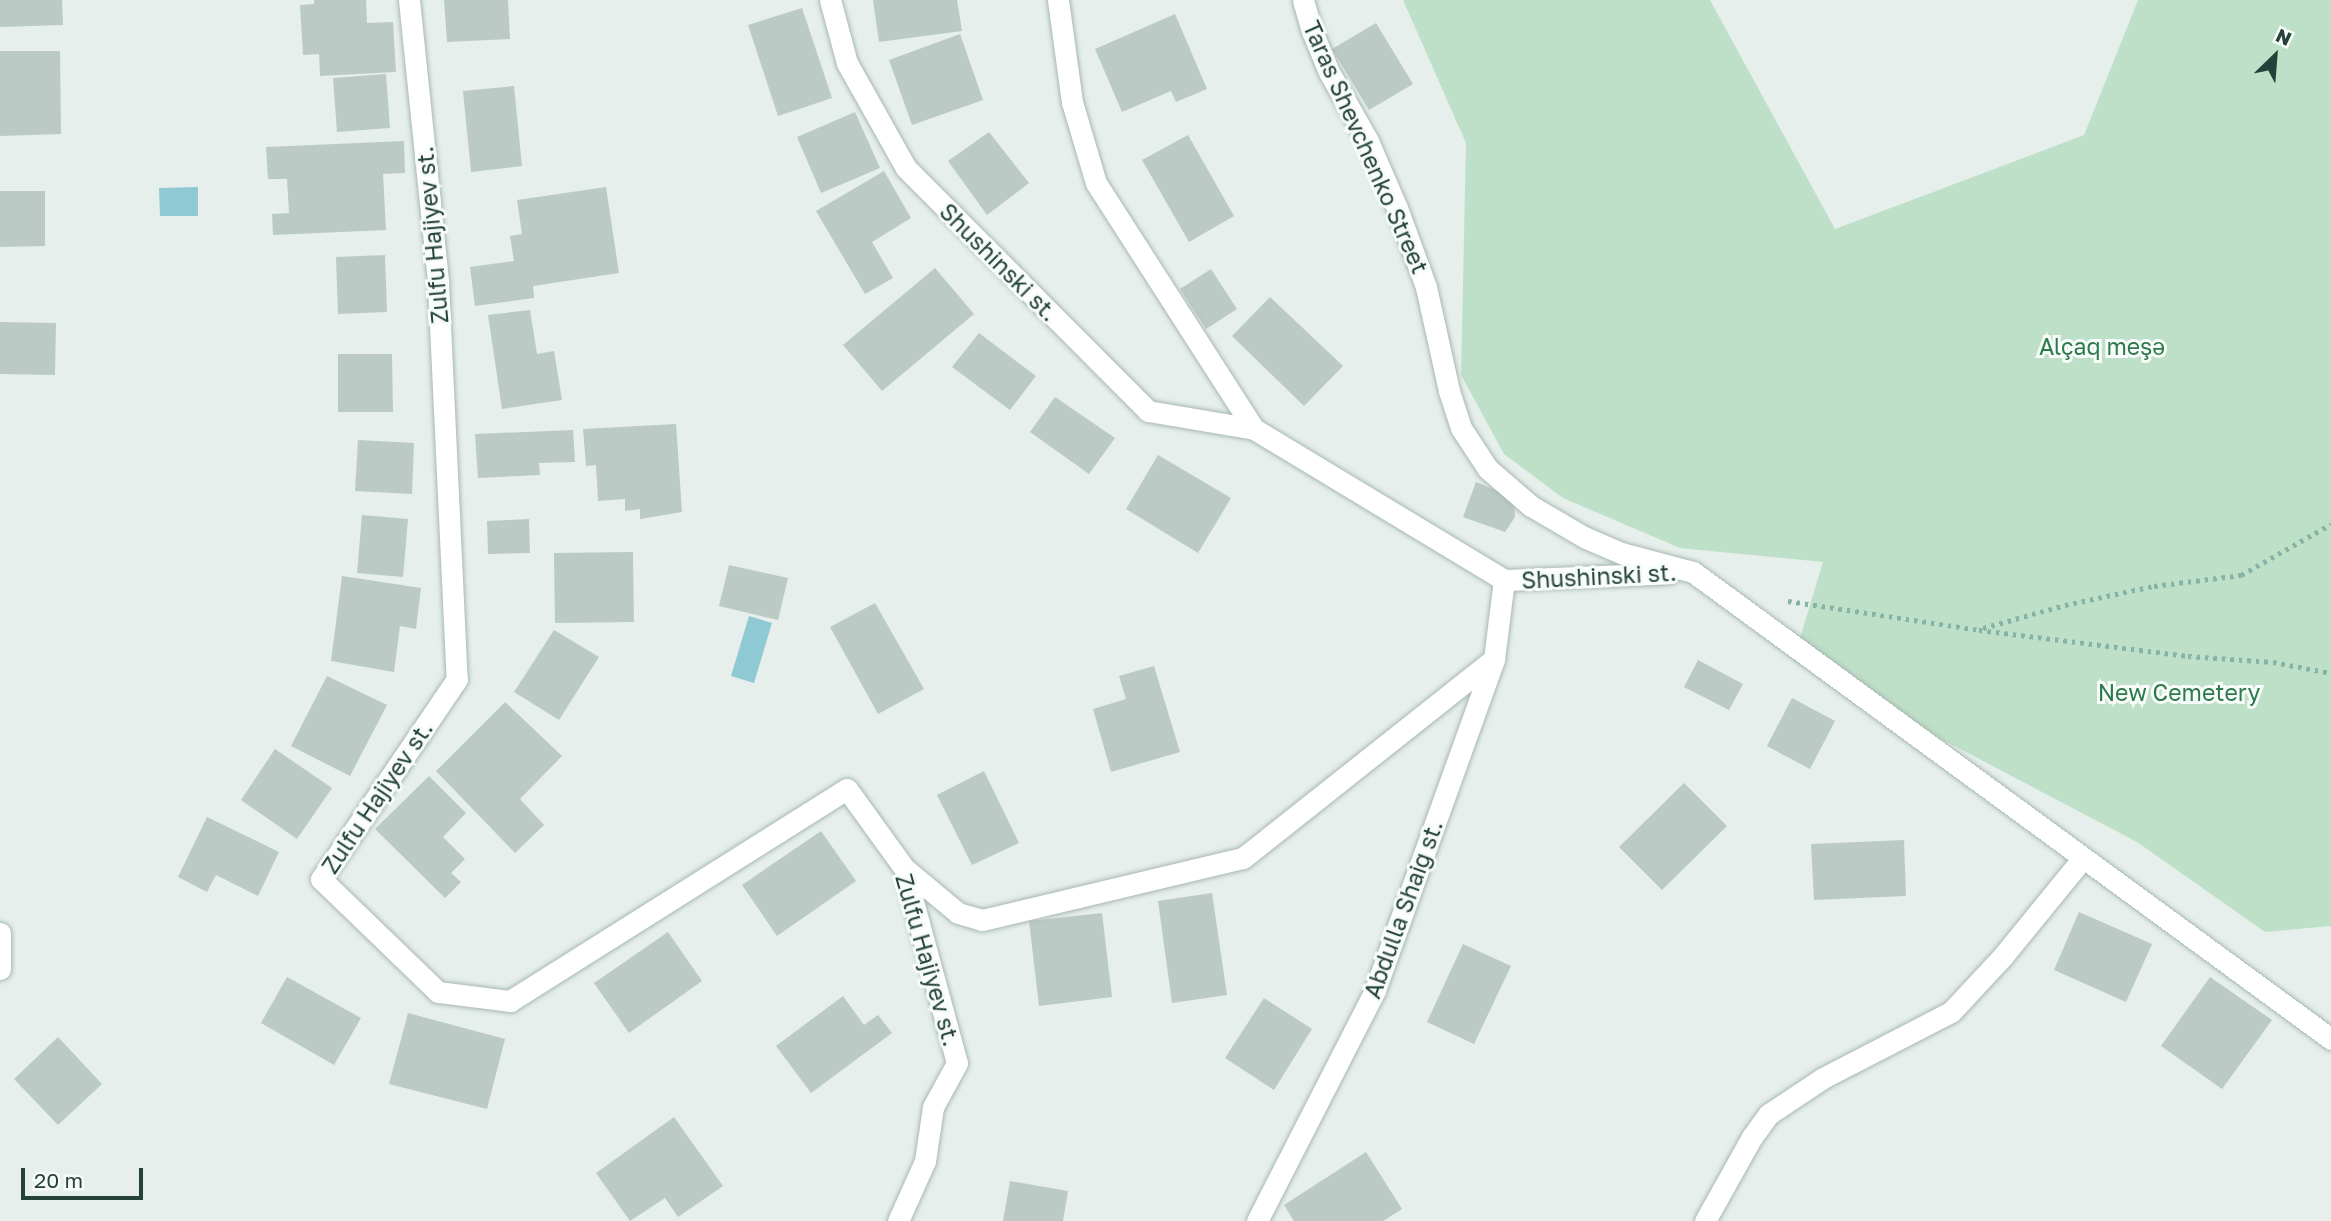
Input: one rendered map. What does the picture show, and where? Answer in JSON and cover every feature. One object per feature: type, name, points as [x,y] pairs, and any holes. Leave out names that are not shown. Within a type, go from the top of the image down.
[{"type":"street","name":"Zulfu Hajiyev st.","points":[[409,0],[438,283],[457,679],[321,879],[438,992],[510,1001],[847,789],[904,868],[957,1063],[933,1107],[925,1161],[898,1221]]},
{"type":"street","name":"Shushinski st.","points":[[830,0],[847,63],[906,168],[1148,411],[1254,429],[1504,580],[1693,572]]},
{"type":"street","name":"Shushinski st.","points":[[1058,0],[1072,102],[1096,183],[1254,429]]},
{"type":"street","name":"Taras Shevchenko Street","points":[[1303,0],[1329,72],[1368,141],[1397,208],[1426,287],[1457,416],[1488,469],[1531,506],[1584,537],[1621,554],[1693,572]]},
{"type":"street","points":[[1693,572],[2331,1039]]},
{"type":"street","name":"Abdulla Shaig st.","points":[[1257,1221],[1375,990],[1494,659],[1504,580]]},
{"type":"street","points":[[904,868],[958,913],[982,920],[1243,859],[1494,659]]},
{"type":"street","points":[[1705,1221],[1745,1148],[1769,1114],[1822,1078],[1951,1012],[2003,956],[2082,859]]},
{"type":"street","points":[[0,933],[0,969]]},
{"type":"path","points":[[1979,630],[2065,605],[2154,586],[2241,575],[2331,524]]},
{"type":"path","points":[[1779,599],[1979,630],[2188,656],[2273,662],[2331,673]]},
{"type":"green space","name":"Alçaq meşə","points":[[1403,0],[1710,0],[1835,229],[2084,135],[2138,0],[2331,0],[2331,926],[2265,932],[2137,842],[1793,661],[1823,562],[1680,548],[1563,498],[1504,454],[1461,375],[1466,143]]},
{"type":"water","points":[[198,187],[198,216],[160,216],[159,188]]},
{"type":"water","points":[[749,616],[772,623],[754,683],[731,676]]},
{"type":"building","points":[[0,0],[62,0],[63,25],[0,27]]},
{"type":"building","points":[[314,0],[366,0],[367,23],[393,22],[396,72],[320,76],[319,54],[303,55],[300,5],[314,4]]},
{"type":"building","points":[[444,0],[508,0],[510,39],[447,42]]},
{"type":"building","points":[[873,0],[957,0],[962,31],[879,42]]},
{"type":"building","points":[[802,8],[832,98],[778,116],[748,25]]},
{"type":"building","points":[[1175,14],[1207,89],[1176,102],[1171,91],[1122,112],[1095,49]]},
{"type":"building","points":[[1376,23],[1413,84],[1369,110],[1332,49]]},
{"type":"building","points":[[960,34],[983,100],[912,125],[889,60]]},
{"type":"building","points":[[0,51],[60,51],[61,134],[0,136]]},
{"type":"building","points":[[386,74],[390,128],[337,132],[333,78]]},
{"type":"building","points":[[514,86],[522,166],[471,172],[463,91]]},
{"type":"building","points":[[855,112],[880,168],[821,193],[797,137]]},
{"type":"building","points":[[989,132],[1029,183],[987,215],[948,161]]},
{"type":"building","points":[[1188,135],[1234,216],[1189,242],[1142,160]]},
{"type":"building","points":[[404,141],[405,173],[383,174],[386,230],[273,235],[272,214],[289,213],[287,179],[268,179],[266,147]]},
{"type":"building","points":[[884,171],[911,218],[872,242],[893,278],[865,294],[816,211]]},
{"type":"building","points":[[606,187],[619,273],[533,286],[534,298],[475,306],[470,267],[514,261],[510,236],[522,234],[517,200]]},
{"type":"building","points":[[0,191],[45,191],[45,246],[0,247]]},
{"type":"building","points":[[385,255],[387,312],[338,314],[336,257]]},
{"type":"building","points":[[935,268],[974,314],[882,391],[843,345]]},
{"type":"building","points":[[1211,269],[1237,309],[1206,329],[1180,289]]},
{"type":"building","points":[[1270,297],[1343,366],[1304,406],[1232,336]]},
{"type":"building","points":[[530,310],[537,354],[554,351],[562,400],[502,409],[488,315]]},
{"type":"building","points":[[0,322],[56,323],[55,375],[0,374]]},
{"type":"building","points":[[979,333],[1036,376],[1010,410],[952,367]]},
{"type":"building","points":[[338,354],[392,354],[393,412],[338,412]]},
{"type":"building","points":[[1055,397],[1115,438],[1089,474],[1030,432]]},
{"type":"building","points":[[676,424],[682,512],[640,519],[640,509],[625,511],[625,499],[598,501],[596,465],[586,466],[583,429]]},
{"type":"building","points":[[573,430],[575,462],[539,463],[540,475],[478,478],[475,434]]},
{"type":"building","points":[[358,440],[414,443],[412,494],[355,491]]},
{"type":"building","points":[[1158,455],[1231,498],[1198,553],[1126,509]]},
{"type":"building","points":[[1476,482],[1514,498],[1515,517],[1505,532],[1463,517]]},
{"type":"building","points":[[362,515],[408,519],[403,577],[357,573]]},
{"type":"building","points":[[529,519],[530,553],[488,554],[487,521]]},
{"type":"building","points":[[633,552],[634,622],[555,623],[554,553]]},
{"type":"building","points":[[729,565],[788,578],[778,620],[719,606]]},
{"type":"building","points":[[342,576],[421,588],[416,629],[400,626],[394,672],[331,661]]},
{"type":"building","points":[[875,603],[924,689],[878,714],[830,627]]},
{"type":"building","points":[[554,630],[599,657],[559,720],[514,692]]},
{"type":"building","points":[[1698,660],[1743,684],[1729,710],[1684,687]]},
{"type":"building","points":[[1154,666],[1180,752],[1111,772],[1093,709],[1126,699],[1119,676]]},
{"type":"building","points":[[327,676],[387,705],[350,776],[291,746]]},
{"type":"building","points":[[1792,698],[1835,721],[1810,769],[1767,746]]},
{"type":"building","points":[[505,702],[562,756],[520,799],[544,825],[515,853],[436,771]]},
{"type":"building","points":[[275,749],[332,788],[297,839],[241,800]]},
{"type":"building","points":[[984,771],[1019,843],[972,865],[937,795]]},
{"type":"building","points":[[429,776],[466,813],[443,837],[465,859],[451,873],[461,882],[445,898],[375,829]]},
{"type":"building","points":[[1684,783],[1727,826],[1662,890],[1619,847]]},
{"type":"building","points":[[207,817],[279,852],[258,896],[216,875],[207,892],[178,877]]},
{"type":"building","points":[[821,831],[856,881],[777,936],[742,885]]},
{"type":"building","points":[[1904,840],[1906,896],[1814,900],[1811,844]]},
{"type":"building","points":[[1212,893],[1227,995],[1172,1003],[1158,901]]},
{"type":"building","points":[[2079,912],[2152,944],[2126,1002],[2054,970]]},
{"type":"building","points":[[1102,913],[1112,997],[1039,1006],[1029,921]]},
{"type":"building","points":[[668,932],[702,981],[629,1033],[594,983]]},
{"type":"building","points":[[1463,944],[1511,966],[1474,1044],[1427,1022]]},
{"type":"building","points":[[287,977],[361,1018],[334,1065],[261,1023]]},
{"type":"building","points":[[2210,977],[2272,1020],[2222,1089],[2161,1046]]},
{"type":"building","points":[[843,996],[864,1025],[878,1015],[892,1033],[811,1093],[776,1046]]},
{"type":"building","points":[[1264,998],[1312,1029],[1274,1090],[1225,1058]]},
{"type":"building","points":[[408,1013],[505,1039],[487,1109],[389,1084]]},
{"type":"building","points":[[58,1037],[102,1084],[58,1125],[14,1079]]},
{"type":"building","points":[[674,1117],[723,1186],[678,1217],[665,1198],[630,1221],[596,1173]]},
{"type":"building","points":[[1366,1152],[1402,1209],[1383,1221],[1294,1221],[1284,1205]]},
{"type":"building","points":[[1010,1181],[1068,1191],[1063,1221],[1003,1221]]},
{"type":"park label","name":"New Cemetery","points":[[2179,692]]}]
